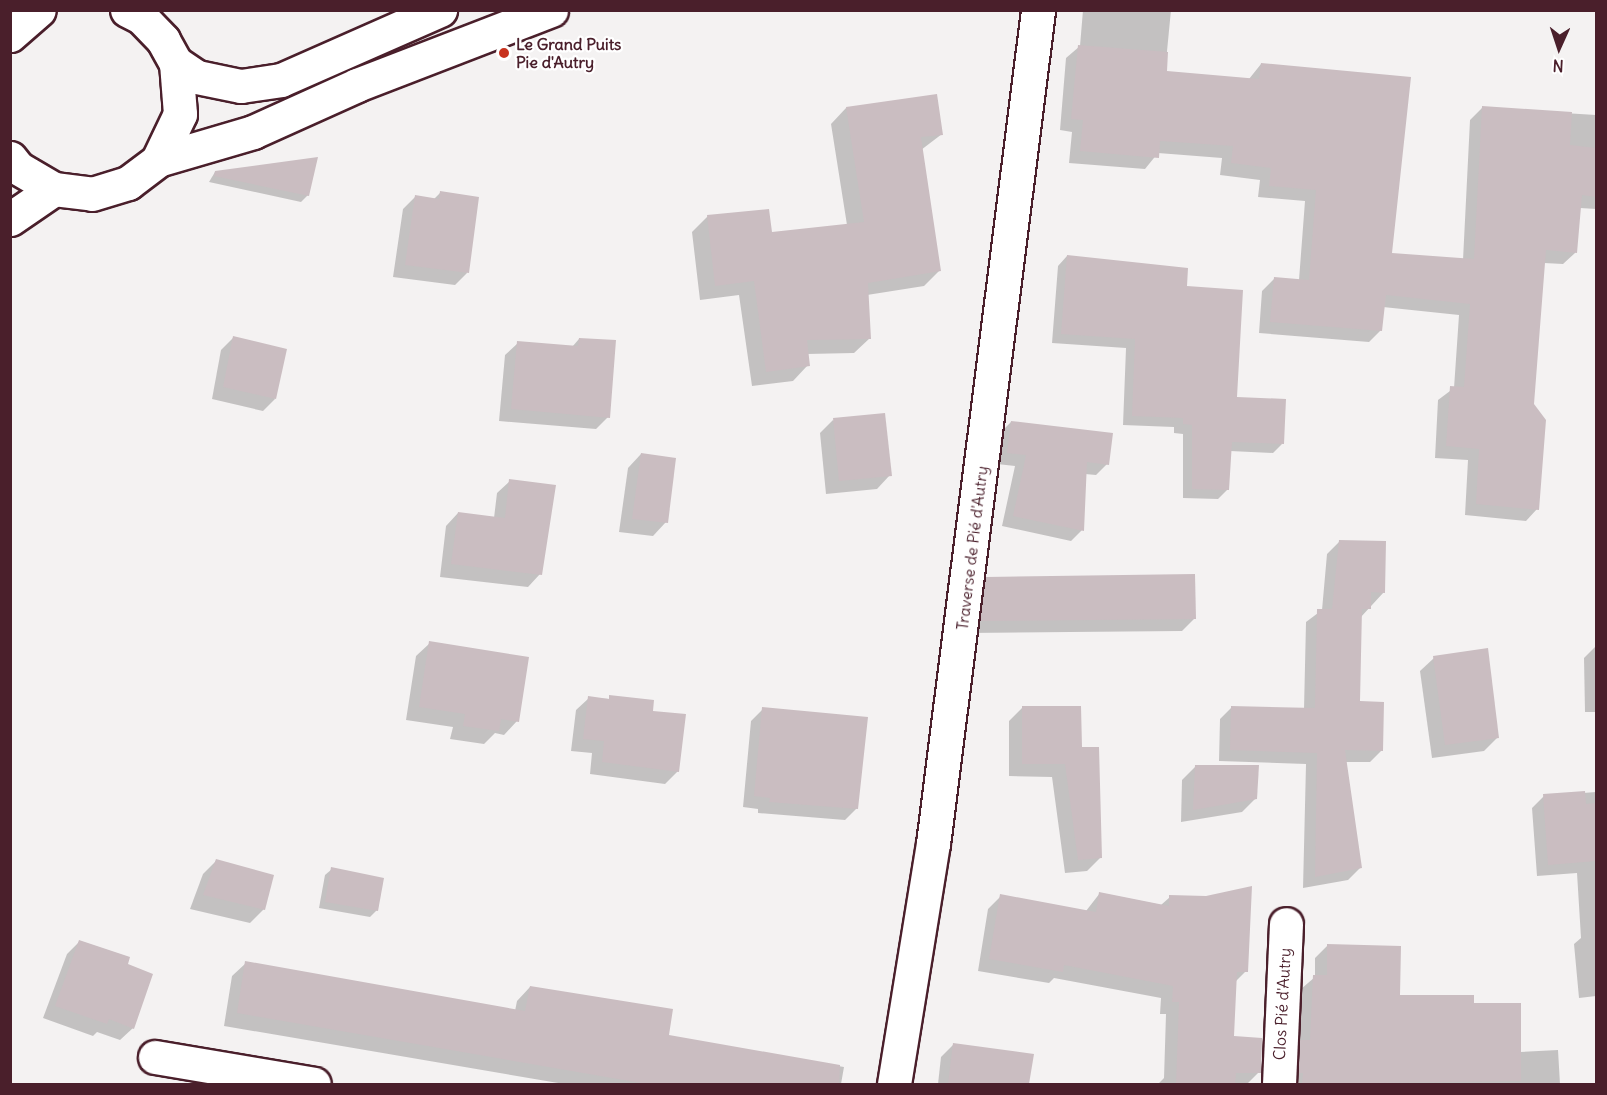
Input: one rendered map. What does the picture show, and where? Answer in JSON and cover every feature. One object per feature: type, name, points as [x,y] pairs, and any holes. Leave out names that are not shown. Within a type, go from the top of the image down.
[{"type":"street","points":[[10,35],[39,10]]},
{"type":"street","points":[[127,10],[141,17],[163,40],[176,63],[180,114],[158,160]]},
{"type":"street","points":[[176,63],[197,77],[241,86],[281,80],[440,10]]},
{"type":"street","points":[[10,158],[18,168],[54,189],[92,194],[128,183],[158,160],[253,132],[357,85],[551,10]]},
{"type":"street","name":"Traverse de Pié d'Autry","points":[[894,1084],[933,844],[1038,10]]},
{"type":"street","points":[[10,219],[54,189]]},
{"type":"street","name":"Clos Pié d'Autry","points":[[1279,1084],[1286,924]]},
{"type":"street","points":[[155,1057],[314,1084]]},
{"type":"building","points":[[1078,45],[1168,52],[1167,71],[1259,79],[1261,63],[1411,77],[1392,253],[1474,259],[1482,106],[1572,112],[1570,145],[1596,148],[1596,197],[1582,195],[1577,253],[1546,250],[1534,404],[1546,420],[1539,510],[1476,504],[1479,449],[1446,446],[1450,386],[1464,387],[1470,304],[1386,295],[1382,331],[1270,322],[1274,277],[1309,280],[1316,190],[1269,186],[1271,168],[1231,163],[1233,146],[1160,141],[1159,158],[1080,151],[1083,120],[1071,119]]},
{"type":"building","points":[[937,94],[943,135],[921,137],[941,271],[868,283],[871,339],[807,340],[810,366],[766,372],[754,281],[715,286],[707,215],[769,209],[772,232],[864,222],[846,107]]},
{"type":"building","points":[[318,157],[309,196],[214,176],[215,171]]},
{"type":"building","points":[[440,191],[479,197],[469,273],[405,265],[415,195],[439,199]]},
{"type":"building","points":[[1067,255],[1188,268],[1187,286],[1243,290],[1237,397],[1286,399],[1284,444],[1232,442],[1229,490],[1192,489],[1192,425],[1183,424],[1183,418],[1132,416],[1135,339],[1061,334]]},
{"type":"building","points":[[233,336],[287,349],[276,399],[223,387]]},
{"type":"building","points":[[579,338],[616,340],[610,418],[511,409],[517,341],[578,346]]},
{"type":"building","points":[[885,413],[892,476],[839,481],[833,418]]},
{"type":"building","points":[[1011,421],[1113,433],[1109,465],[1087,462],[1084,531],[1013,516],[1026,455],[1007,453]]},
{"type":"building","points":[[641,453],[676,458],[668,523],[632,519]]},
{"type":"building","points":[[509,479],[556,485],[542,575],[451,564],[458,512],[505,518]]},
{"type":"building","points":[[1339,540],[1386,541],[1385,593],[1371,592],[1371,609],[1362,609],[1360,701],[1384,702],[1383,751],[1345,750],[1362,868],[1315,877],[1317,753],[1230,750],[1231,706],[1315,708],[1317,609],[1332,609]]},
{"type":"building","points":[[1195,574],[1196,619],[980,621],[986,577]]},
{"type":"building","points":[[429,641],[529,657],[519,722],[501,719],[499,731],[463,726],[465,714],[419,707]]},
{"type":"building","points":[[1488,648],[1499,738],[1445,745],[1433,656]]},
{"type":"building","points":[[609,695],[654,700],[653,711],[686,714],[679,772],[602,762],[604,741],[583,739],[588,696],[609,699]]},
{"type":"building","points":[[1022,706],[1081,706],[1082,747],[1099,747],[1102,858],[1078,860],[1065,764],[1022,764]]},
{"type":"building","points":[[762,707],[868,717],[858,809],[769,802],[770,798],[754,796]]},
{"type":"building","points":[[1195,765],[1259,765],[1257,799],[1193,810]]},
{"type":"building","points":[[1585,791],[1586,804],[1596,803],[1596,861],[1548,865],[1543,794]]},
{"type":"building","points":[[216,859],[274,875],[265,910],[203,895]]},
{"type":"building","points":[[331,867],[384,878],[378,911],[325,902]]},
{"type":"building","points":[[1252,886],[1248,972],[1237,972],[1234,1036],[1262,1038],[1261,1073],[1236,1073],[1235,1084],[1176,1084],[1179,1002],[1172,1002],[1173,986],[1064,965],[1063,972],[989,959],[1000,894],[1096,912],[1099,892],[1169,906],[1169,895],[1206,896]]},
{"type":"building","points":[[79,940],[130,957],[128,964],[153,974],[134,1029],[109,1019],[107,1024],[55,1006]]},
{"type":"building","points":[[1327,944],[1401,946],[1400,995],[1474,995],[1474,1003],[1521,1003],[1521,1081],[1302,1084],[1303,1073],[1298,1073],[1300,1040],[1310,1040],[1313,975],[1327,975]]},
{"type":"building","points":[[245,961],[525,1011],[530,986],[673,1009],[669,1035],[840,1065],[839,1084],[641,1083],[237,1013]]},
{"type":"building","points":[[953,1043],[1034,1054],[1029,1084],[948,1084]]},
{"type":"place","name":"Le Grand Puits Pie d'Autry","points":[[504,53]]}]
